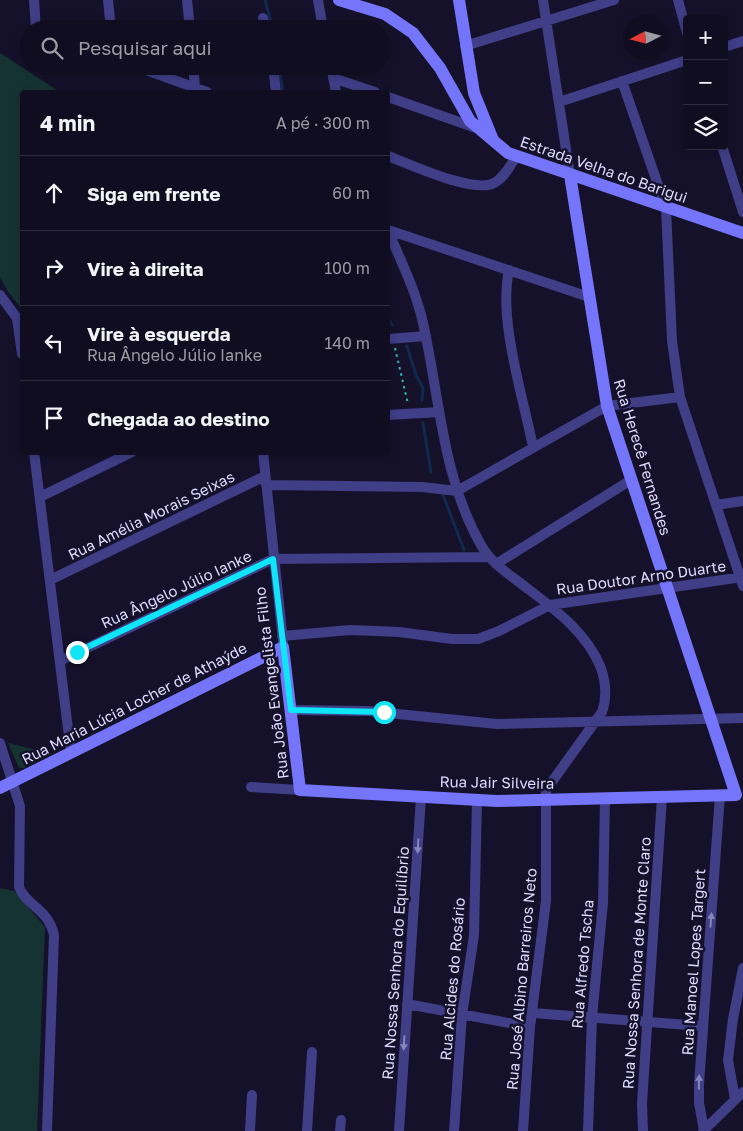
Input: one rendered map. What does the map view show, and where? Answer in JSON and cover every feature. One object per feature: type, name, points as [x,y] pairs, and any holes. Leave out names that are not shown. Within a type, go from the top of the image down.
[{"type":"street","points":[[34,0],[35,20]]},
{"type":"street","points":[[108,0],[110,20]]},
{"type":"street","points":[[187,0],[189,20]]},
{"type":"street","points":[[318,0],[321,20]]},
{"type":"street","points":[[458,0],[478,106],[494,144]]},
{"type":"street","name":"Rua Herecê Fernandes","points":[[543,0],[607,406],[710,719],[739,795]]},
{"type":"street","points":[[466,46],[546,23],[614,0]]},
{"type":"street","points":[[678,0],[683,18]]},
{"type":"street","name":"Estrada Velha do Barigui","points":[[347,1],[385,14],[413,33],[434,60],[476,128],[494,144],[516,157],[743,234]]},
{"type":"street","points":[[728,47],[743,41]]},
{"type":"street","points":[[559,102],[683,61]]},
{"type":"street","points":[[161,75],[202,90]]},
{"type":"street","points":[[194,75],[195,87]]},
{"type":"street","points":[[274,75],[276,90]]},
{"type":"street","points":[[332,75],[336,90]]},
{"type":"street","points":[[333,78],[368,90]]},
{"type":"street","points":[[622,82],[666,208],[672,332],[680,397],[742,580]]},
{"type":"street","points":[[390,98],[476,128]]},
{"type":"street","points":[[723,150],[743,212]]},
{"type":"street","points":[[390,157],[457,181],[480,186],[496,182],[516,157]]},
{"type":"street","points":[[390,231],[589,298]]},
{"type":"street","points":[[390,235],[416,298],[426,336],[439,412],[457,491],[473,529],[492,561],[631,480]]},
{"type":"street","points":[[509,270],[505,292],[506,316],[533,448]]},
{"type":"street","points":[[0,295],[3,304],[17,318],[20,340]]},
{"type":"street","points":[[390,339],[426,336]]},
{"type":"street","points":[[457,491],[607,406],[680,397]]},
{"type":"street","points":[[390,415],[439,412]]},
{"type":"street","points":[[34,455],[71,753]]},
{"type":"street","points":[[40,497],[126,455]]},
{"type":"street","name":"Rua João Evangelista Filho","points":[[263,455],[273,559],[300,790]]},
{"type":"street","name":"Rua Amélia Morais Seixas","points":[[50,580],[265,480],[457,491]]},
{"type":"street","points":[[716,505],[743,501]]},
{"type":"street","name":"Rua Ângelo Júlio Ianke","points":[[60,660],[273,559],[492,561]]},
{"type":"street","name":"Rua José Albino Barreiros Neto","points":[[492,561],[550,605],[579,634],[598,662],[605,683],[605,698],[597,720],[548,786],[546,901],[530,1027],[524,1131]]},
{"type":"street","name":"Rua Doutor Arno Duarte","points":[[283,642],[350,630],[399,632],[452,639],[478,639],[499,631],[550,605],[667,588],[742,580]]},
{"type":"street","name":"Rua Maria Lúcia Locher de Athaýde","points":[[0,788],[283,642]]},
{"type":"street","points":[[291,710],[368,711],[497,724],[597,720],[743,718]]},
{"type":"street","points":[[0,743],[14,781],[21,812],[19,887],[22,893],[48,917],[54,935],[47,1131]]},
{"type":"street","name":"Rua Jair Silveira","points":[[251,787],[477,800],[739,795]]},
{"type":"street","name":"Rua Manoel Lopes Targert","points":[[704,1130],[699,1103],[701,1026],[720,796]]},
{"type":"street","name":"Rua Nossa Senhora do Equilíbrio","points":[[399,1131],[421,797]]},
{"type":"street","name":"Rua Nossa Senhora de Monte Claro","points":[[644,1131],[642,1104],[649,1023],[662,797]]},
{"type":"street","name":"Rua Alfredo Tscha","points":[[588,1131],[592,1017],[603,903],[605,798]]},
{"type":"street","name":"Rua Alcides do Rosário","points":[[454,1131],[462,1015],[474,935],[477,800]]},
{"type":"street","points":[[704,1130],[739,1095],[728,1060],[732,1019],[743,968]]},
{"type":"street","points":[[407,1004],[530,1027]]},
{"type":"street","points":[[532,1012],[701,1026]]},
{"type":"street","points":[[307,1131],[312,1052]]},
{"type":"street","points":[[250,1131],[252,1095]]},
{"type":"path","points":[[390,339],[403,375],[410,414]]},
{"type":"green space","points":[[0,53],[20,66],[20,75],[34,75],[57,90],[20,90],[20,307],[0,277]]},
{"type":"green space","points":[[8,743],[53,754],[24,768],[19,768]]},
{"type":"green space","points":[[0,888],[14,891],[45,927],[37,1131],[0,1131]]},
{"type":"waterway","points":[[265,0],[271,20]]},
{"type":"waterway","points":[[280,75],[283,90]]},
{"type":"waterway","points":[[407,346],[416,375],[423,388],[422,400]]},
{"type":"waterway","points":[[423,423],[431,472]]},
{"type":"waterway","points":[[443,495],[464,550]]},
{"type":"route","points":[[77,652],[273,559],[291,710],[384,712]]}]
